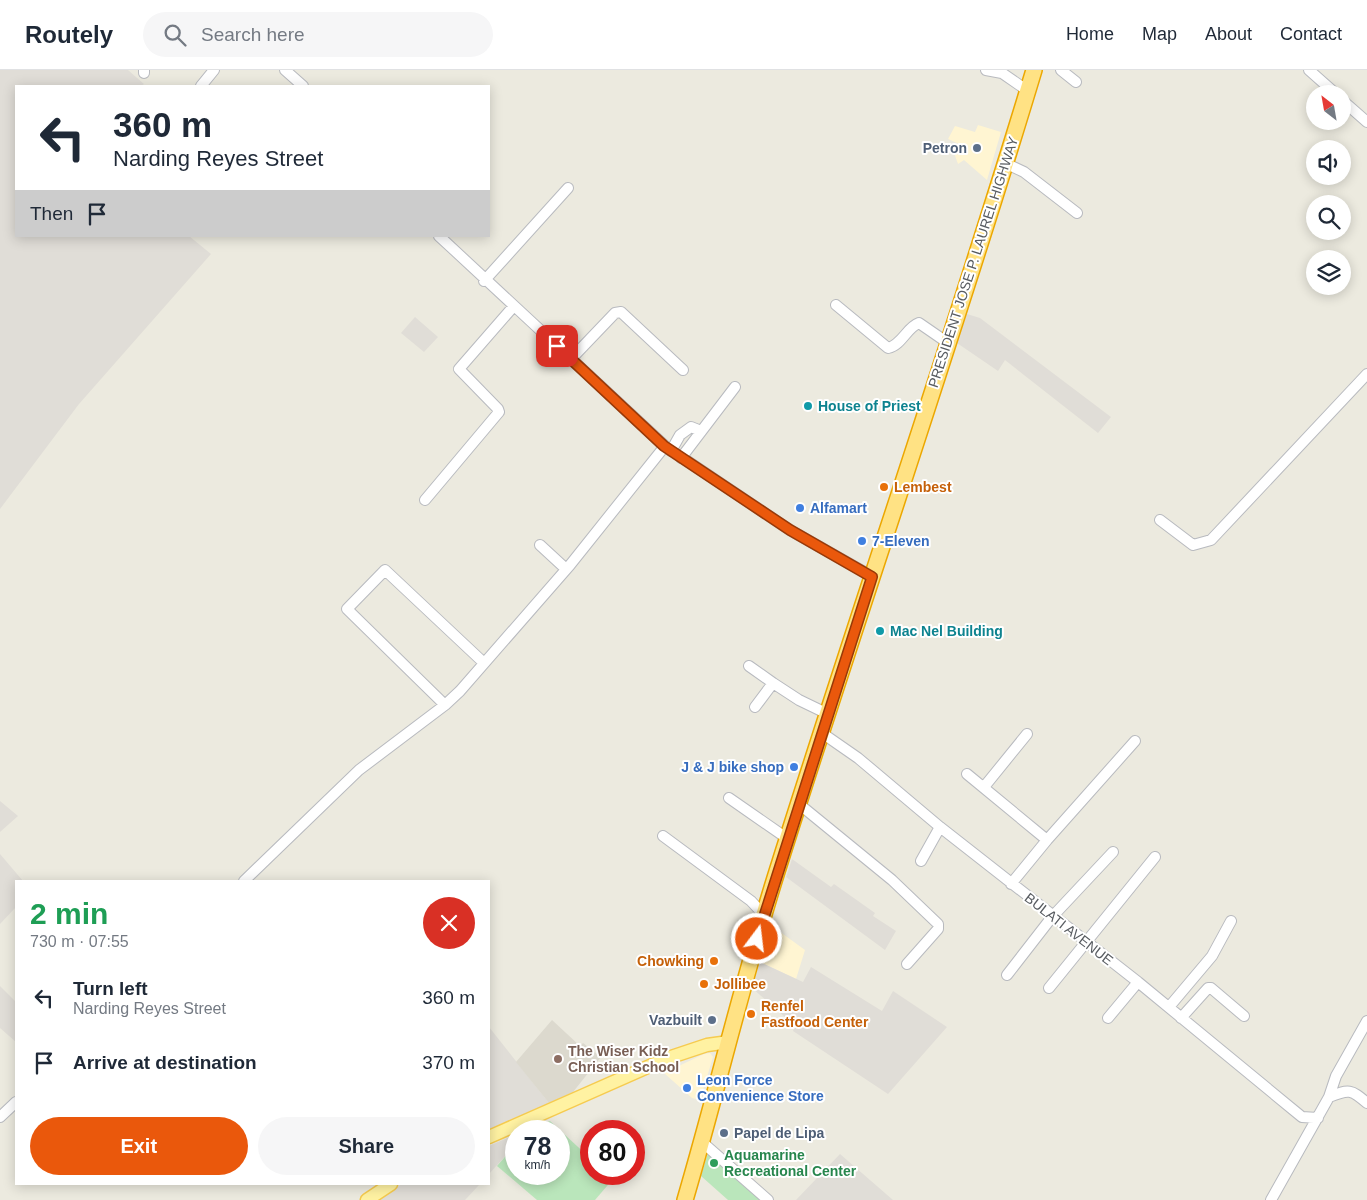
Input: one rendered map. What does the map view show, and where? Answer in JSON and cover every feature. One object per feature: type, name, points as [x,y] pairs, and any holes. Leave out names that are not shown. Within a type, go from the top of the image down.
[{"type":"highway","name":"PRESIDENT JOSE P. LAUREL HIGHWAY","points":[[685,1200],[764,914],[1034,70]]},
{"type":"main road","points":[[490,1136],[668,1058],[706,1045],[728,1042]]},
{"type":"main road","points":[[367,1200],[390,1185]]},
{"type":"street","points":[[202,85],[214,70]]},
{"type":"street","points":[[285,70],[299,85]]},
{"type":"street","points":[[986,70],[1002,72],[1028,89]]},
{"type":"street","points":[[1006,70],[1028,89]]},
{"type":"street","points":[[1060,70],[1076,82]]},
{"type":"street","points":[[1309,70],[1326,85]]},
{"type":"street","points":[[1351,108],[1367,122]]},
{"type":"street","points":[[1005,163],[1024,172],[1077,213]]},
{"type":"street","points":[[484,281],[568,188]]},
{"type":"street","points":[[440,237],[484,281],[668,448],[790,530],[872,577]]},
{"type":"street","points":[[836,305],[888,348],[894,346],[913,326],[920,323],[948,343]]},
{"type":"street","points":[[425,500],[499,412],[459,369],[513,307]]},
{"type":"street","points":[[571,359],[615,313],[621,312],[683,370]]},
{"type":"street","points":[[1160,520],[1193,545],[1211,540],[1367,374]]},
{"type":"street","points":[[681,458],[735,387]]},
{"type":"street","points":[[245,880],[359,770],[445,705],[566,569],[668,448],[685,430],[691,427],[701,431]]},
{"type":"street","points":[[540,545],[566,569]]},
{"type":"street","points":[[445,705],[347,609],[385,570],[484,663]]},
{"type":"street","points":[[749,666],[799,700],[828,714]]},
{"type":"street","points":[[755,707],[773,683]]},
{"type":"street","name":"BULATI AVENUE","points":[[822,733],[858,758],[940,827],[1052,917],[1138,982],[1302,1117],[1318,1118]]},
{"type":"street","points":[[984,787],[1027,734]]},
{"type":"street","points":[[1011,884],[1047,840],[1135,741]]},
{"type":"street","points":[[967,774],[1047,840]]},
{"type":"street","points":[[730,798],[788,839]]},
{"type":"street","points":[[799,804],[892,880],[938,924],[938,929],[908,964]]},
{"type":"street","points":[[921,861],[940,827]]},
{"type":"street","points":[[663,836],[751,901],[764,914]]},
{"type":"street","points":[[1007,975],[1052,917],[1113,852]]},
{"type":"street","points":[[1049,988],[1155,857]]},
{"type":"street","points":[[1169,1007],[1212,956],[1232,921]]},
{"type":"street","points":[[1108,1018],[1138,982]]},
{"type":"street","points":[[1181,1018],[1208,988],[1211,988],[1244,1016]]},
{"type":"street","points":[[1271,1200],[1318,1118],[1336,1076],[1367,1021]]},
{"type":"street","points":[[1329,1096],[1346,1090],[1354,1092],[1367,1103]]},
{"type":"street","points":[[0,1117],[15,1103]]},
{"type":"street","points":[[702,1142],[768,1200]]},
{"type":"shaded area","points":[[0,70],[128,70],[144,84],[15,85],[15,237],[190,237],[211,254],[79,404],[0,509]]},
{"type":"shaded area","name":"Petron","points":[[978,125],[1001,132],[987,180],[964,160],[958,164],[954,153],[959,144],[948,139],[955,126],[975,132]]},
{"type":"shaded area","points":[[967,314],[980,318],[1111,417],[1098,433],[1005,360],[998,371],[957,343]]},
{"type":"shaded area","points":[[415,317],[438,337],[424,352],[401,333]]},
{"type":"shaded area","points":[[0,801],[18,816],[0,832]]},
{"type":"shaded area","points":[[0,854],[22,880],[15,880],[15,908],[0,924]]},
{"type":"shaded area","points":[[792,859],[831,887],[834,884],[875,913],[873,916],[896,931],[885,950],[786,877]]},
{"type":"shaded area","points":[[772,926],[805,950],[796,979],[760,962]]},
{"type":"shaded area","points":[[760,962],[803,982],[811,967],[882,1011],[893,991],[947,1027],[888,1094],[793,1031],[795,1026],[752,988]]},
{"type":"shaded area","points":[[0,986],[15,1001],[15,1041],[0,1028]]},
{"type":"shaded area","name":"The Wiser Kidz Christian School","points":[[552,1020],[580,1046],[583,1043],[601,1057],[573,1092],[549,1103],[516,1062]]},
{"type":"shaded area","points":[[490,1028],[549,1103],[511,1120],[505,1120],[505,1123],[490,1130]]},
{"type":"shaded area","points":[[710,1053],[713,1057],[700,1100],[692,1098],[664,1073],[704,1054]]},
{"type":"shaded area","points":[[505,1139],[505,1156],[490,1173],[490,1146]]},
{"type":"shaded area","points":[[840,1154],[893,1200],[796,1200]]},
{"type":"shaded area","points":[[400,1185],[479,1185],[465,1200],[376,1200]]},
{"type":"green space","points":[[570,1140],[580,1149],[580,1185],[608,1185],[595,1200],[537,1200],[519,1185],[570,1185]]},
{"type":"green space","name":"Aquamarine Recreational Center","points":[[709,1150],[764,1200],[728,1200],[701,1176]]},
{"type":"green space","points":[[505,1157],[505,1173],[497,1166]]},
{"type":"place","name":"Petron","points":[[977,148]]},
{"type":"place","name":"House of Priest","points":[[808,406]]},
{"type":"place","name":"Lembest","points":[[884,487]]},
{"type":"place","name":"Alfamart","points":[[800,508]]},
{"type":"place","name":"7-Eleven","points":[[862,541]]},
{"type":"place","name":"Mac Nel Building","points":[[880,631]]},
{"type":"place","name":"J & J bike shop","points":[[794,767]]},
{"type":"place","name":"Chowking","points":[[714,961]]},
{"type":"place","name":"Jollibee","points":[[704,984]]},
{"type":"place","name":"Renfel Fastfood Center","points":[[751,1014]]},
{"type":"place","name":"Vazbuilt","points":[[712,1020]]},
{"type":"place","name":"The Wiser Kidz Christian School","points":[[558,1059]]},
{"type":"place","name":"Leon Force Convenience Store","points":[[687,1088]]},
{"type":"place","name":"Papel de Lipa","points":[[724,1133]]},
{"type":"place","name":"Aquamarine Recreational Center","points":[[714,1163]]},
{"type":"route","points":[[557,346],[664,446],[694,468],[790,530],[872,577],[757,939]]}]
